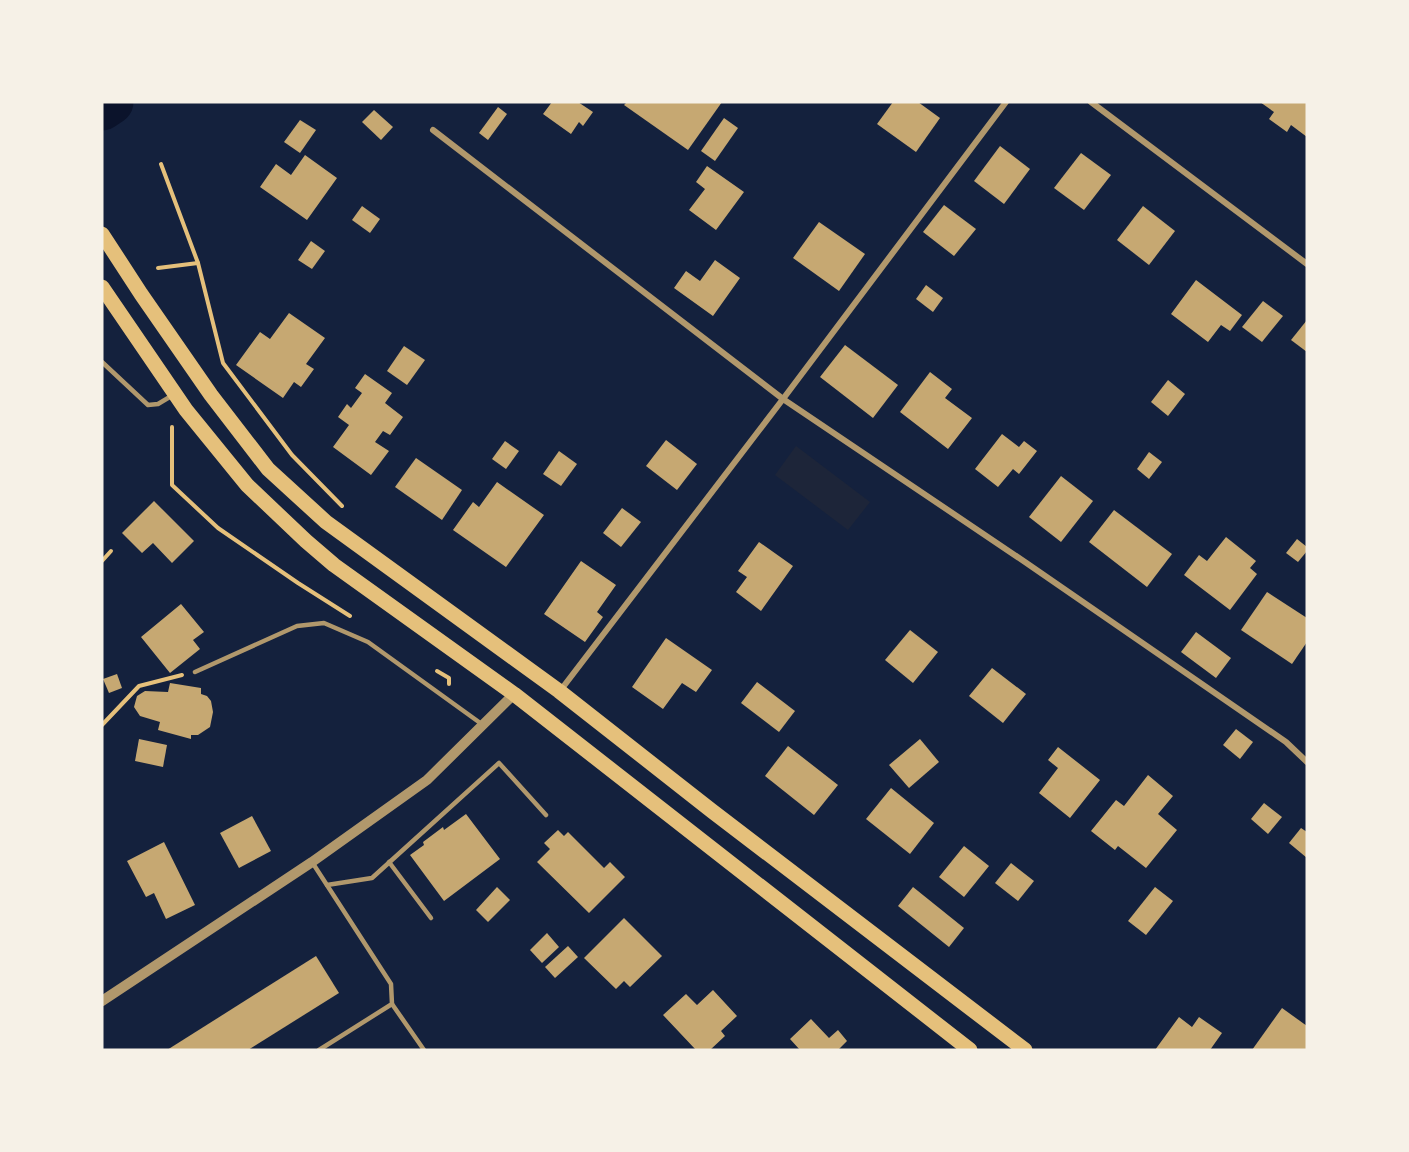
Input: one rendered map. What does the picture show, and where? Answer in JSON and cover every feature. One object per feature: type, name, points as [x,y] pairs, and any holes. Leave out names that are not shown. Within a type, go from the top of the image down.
[{"type":"main road","points":[[102,234],[211,395],[268,469],[326,522],[559,691],[1025,1050]]},
{"type":"main road","points":[[102,287],[175,394],[247,485],[334,565],[514,693],[970,1050]]},
{"type":"street","points":[[559,691],[783,399],[1006,102]]},
{"type":"street","points":[[1090,102],[1307,264]]},
{"type":"street","points":[[433,130],[783,399],[1286,742],[1307,762]]},
{"type":"street","points":[[102,1001],[312,862],[427,780],[514,693]]},
{"type":"lane","points":[[102,362],[148,405],[158,404],[175,394]]},
{"type":"lane","points":[[195,672],[297,626],[324,623],[368,642],[483,725]]},
{"type":"lane","points":[[327,885],[372,878],[499,763],[546,815]]},
{"type":"lane","points":[[312,862],[391,984],[392,1004],[424,1050]]},
{"type":"lane","points":[[389,862],[430,918]]},
{"type":"lane","points":[[319,1050],[392,1004]]},
{"type":"path","points":[[162,164],[198,263],[223,363],[292,455]]},
{"type":"path","points":[[158,268],[198,263]]},
{"type":"path","points":[[172,427],[172,485],[218,528],[358,621]]},
{"type":"path","points":[[102,561],[111,550]]},
{"type":"path","points":[[429,666],[449,678],[448,700]]},
{"type":"path","points":[[102,725],[139,686],[195,672]]},
{"type":"shaded area","points":[[796,446],[870,502],[848,530],[775,475]]},
{"type":"building","points":[[552,102],[578,102],[593,112],[583,126],[579,122],[571,134],[543,114]]},
{"type":"building","points":[[627,102],[722,102],[688,150],[624,105]]},
{"type":"building","points":[[893,102],[918,102],[940,118],[916,152],[877,124]]},
{"type":"building","points":[[1260,102],[1307,102],[1307,137],[1291,125],[1287,132],[1269,119],[1274,112]]},
{"type":"building","points":[[498,107],[507,114],[488,140],[479,133]]},
{"type":"building","points":[[374,110],[393,127],[381,140],[362,122]]},
{"type":"building","points":[[724,118],[738,128],[715,161],[701,151]]},
{"type":"building","points":[[300,120],[316,130],[300,153],[284,142]]},
{"type":"building","points":[[1000,146],[1030,169],[1004,204],[974,181]]},
{"type":"building","points":[[1081,153],[1111,175],[1084,210],[1054,188]]},
{"type":"building","points":[[305,155],[337,178],[307,220],[260,187],[276,164],[291,175]]},
{"type":"building","points":[[707,166],[744,192],[716,230],[689,210],[705,189],[696,182]]},
{"type":"building","points":[[944,205],[976,229],[954,256],[923,232]]},
{"type":"building","points":[[362,206],[380,219],[370,233],[352,220]]},
{"type":"building","points":[[1143,206],[1175,231],[1149,265],[1117,240]]},
{"type":"building","points":[[819,222],[865,254],[839,291],[793,258]]},
{"type":"building","points":[[311,241],[325,251],[312,269],[298,260]]},
{"type":"building","points":[[715,260],[740,278],[713,316],[674,288],[686,271],[700,281]]},
{"type":"building","points":[[1196,280],[1242,315],[1230,331],[1221,325],[1208,342],[1171,314]]},
{"type":"building","points":[[926,285],[943,298],[933,312],[916,299]]},
{"type":"building","points":[[1263,301],[1283,316],[1262,342],[1242,327]]},
{"type":"building","points":[[289,313],[325,338],[306,364],[314,369],[301,387],[294,382],[283,398],[236,365],[260,332],[270,339]]},
{"type":"building","points":[[1307,320],[1307,352],[1291,340]]},
{"type":"building","points":[[845,345],[898,385],[873,418],[820,377]]},
{"type":"building","points":[[404,346],[425,360],[407,385],[387,371]]},
{"type":"building","points":[[930,372],[952,389],[945,398],[972,418],[948,449],[900,412]]},
{"type":"building","points":[[365,374],[392,393],[385,403],[403,417],[390,435],[383,431],[375,442],[389,451],[371,475],[333,447],[349,425],[338,417],[347,404],[351,408],[362,393],[355,388]]},
{"type":"building","points":[[1168,380],[1185,394],[1168,416],[1151,402]]},
{"type":"building","points":[[1002,434],[1019,447],[1024,441],[1037,451],[1019,474],[1013,469],[998,487],[975,469]]},
{"type":"building","points":[[666,440],[697,464],[677,490],[646,466]]},
{"type":"building","points":[[505,441],[519,451],[506,469],[492,459]]},
{"type":"building","points":[[559,451],[577,464],[561,486],[543,474]]},
{"type":"building","points":[[1149,452],[1162,462],[1149,479],[1137,469]]},
{"type":"building","points":[[416,458],[462,490],[442,520],[395,487]]},
{"type":"building","points":[[1061,476],[1093,501],[1061,542],[1029,517]]},
{"type":"building","points":[[497,482],[544,515],[506,567],[453,530],[473,502],[479,507]]},
{"type":"building","points":[[154,501],[194,541],[172,563],[153,543],[142,553],[122,533]]},
{"type":"building","points":[[622,508],[641,522],[621,547],[603,533]]},
{"type":"building","points":[[1114,510],[1172,554],[1147,587],[1089,542]]},
{"type":"building","points":[[1226,537],[1256,561],[1250,568],[1257,574],[1230,610],[1184,575],[1199,555],[1207,561]]},
{"type":"building","points":[[1297,539],[1307,547],[1307,551],[1298,562],[1286,553]]},
{"type":"building","points":[[759,542],[793,566],[761,611],[736,592],[747,577],[738,571]]},
{"type":"building","points":[[581,561],[616,585],[597,612],[603,617],[585,642],[544,614]]},
{"type":"building","points":[[1267,592],[1307,618],[1307,642],[1292,664],[1241,630]]},
{"type":"building","points":[[181,604],[204,632],[193,640],[200,649],[170,673],[141,637]]},
{"type":"building","points":[[910,630],[938,652],[913,683],[885,660]]},
{"type":"building","points":[[1196,632],[1231,658],[1216,678],[1181,652]]},
{"type":"building","points":[[666,638],[712,670],[696,692],[682,683],[663,709],[632,687]]},
{"type":"building","points":[[992,668],[1026,694],[1003,723],[969,696]]},
{"type":"building","points":[[117,674],[122,688],[109,693],[103,679]]},
{"type":"building","points":[[757,682],[795,711],[779,732],[741,703]]},
{"type":"building","points":[[170,683],[201,688],[201,694],[207,696],[211,701],[213,712],[210,727],[198,735],[191,735],[191,739],[158,730],[160,722],[140,716],[134,707],[137,696],[145,691],[168,692]]},
{"type":"building","points":[[1236,729],[1253,742],[1240,759],[1223,745]]},
{"type":"building","points":[[139,739],[167,745],[163,767],[135,761]]},
{"type":"building","points":[[920,739],[939,762],[909,788],[889,765]]},
{"type":"building","points":[[788,746],[838,785],[814,815],[765,776]]},
{"type":"building","points":[[1058,747],[1100,780],[1070,818],[1039,793],[1058,768],[1048,760]]},
{"type":"building","points":[[1148,775],[1173,796],[1158,814],[1177,830],[1146,868],[1118,846],[1115,850],[1091,831],[1116,800],[1124,806]]},
{"type":"building","points":[[891,788],[934,823],[910,854],[866,819]]},
{"type":"building","points":[[1264,803],[1282,817],[1268,834],[1251,819]]},
{"type":"building","points":[[466,814],[500,859],[444,901],[410,855],[443,827],[444,830]]},
{"type":"building","points":[[252,816],[271,851],[239,868],[220,833]]},
{"type":"building","points":[[1301,828],[1307,832],[1307,858],[1289,843]]},
{"type":"building","points":[[558,830],[564,836],[568,832],[604,868],[610,862],[625,877],[589,913],[537,862],[550,849],[544,843]]},
{"type":"building","points":[[164,842],[195,905],[166,919],[154,893],[146,897],[127,861]]},
{"type":"building","points":[[964,846],[989,866],[964,897],[939,877]]},
{"type":"building","points":[[1011,863],[1034,881],[1018,901],[995,883]]},
{"type":"building","points":[[497,887],[510,900],[488,922],[476,910]]},
{"type":"building","points":[[913,887],[964,928],[949,947],[898,906]]},
{"type":"building","points":[[1155,887],[1173,901],[1146,935],[1128,921]]},
{"type":"building","points":[[624,918],[662,956],[630,987],[624,981],[616,989],[584,958]]},
{"type":"building","points":[[547,933],[559,947],[542,963],[530,950]]},
{"type":"building","points":[[568,946],[578,957],[555,978],[545,967]]},
{"type":"building","points":[[316,956],[339,993],[248,1050],[167,1050]]},
{"type":"building","points":[[713,990],[737,1016],[721,1031],[725,1036],[710,1050],[696,1050],[663,1015],[686,994],[697,1005]]},
{"type":"building","points":[[1282,1008],[1307,1026],[1307,1050],[1252,1050]]},
{"type":"building","points":[[1179,1017],[1192,1027],[1199,1017],[1222,1033],[1210,1050],[1155,1050]]},
{"type":"building","points":[[811,1019],[829,1038],[838,1030],[847,1041],[838,1050],[800,1050],[790,1039]]},
{"type":"waterway","points":[[102,108],[111,102]]}]
